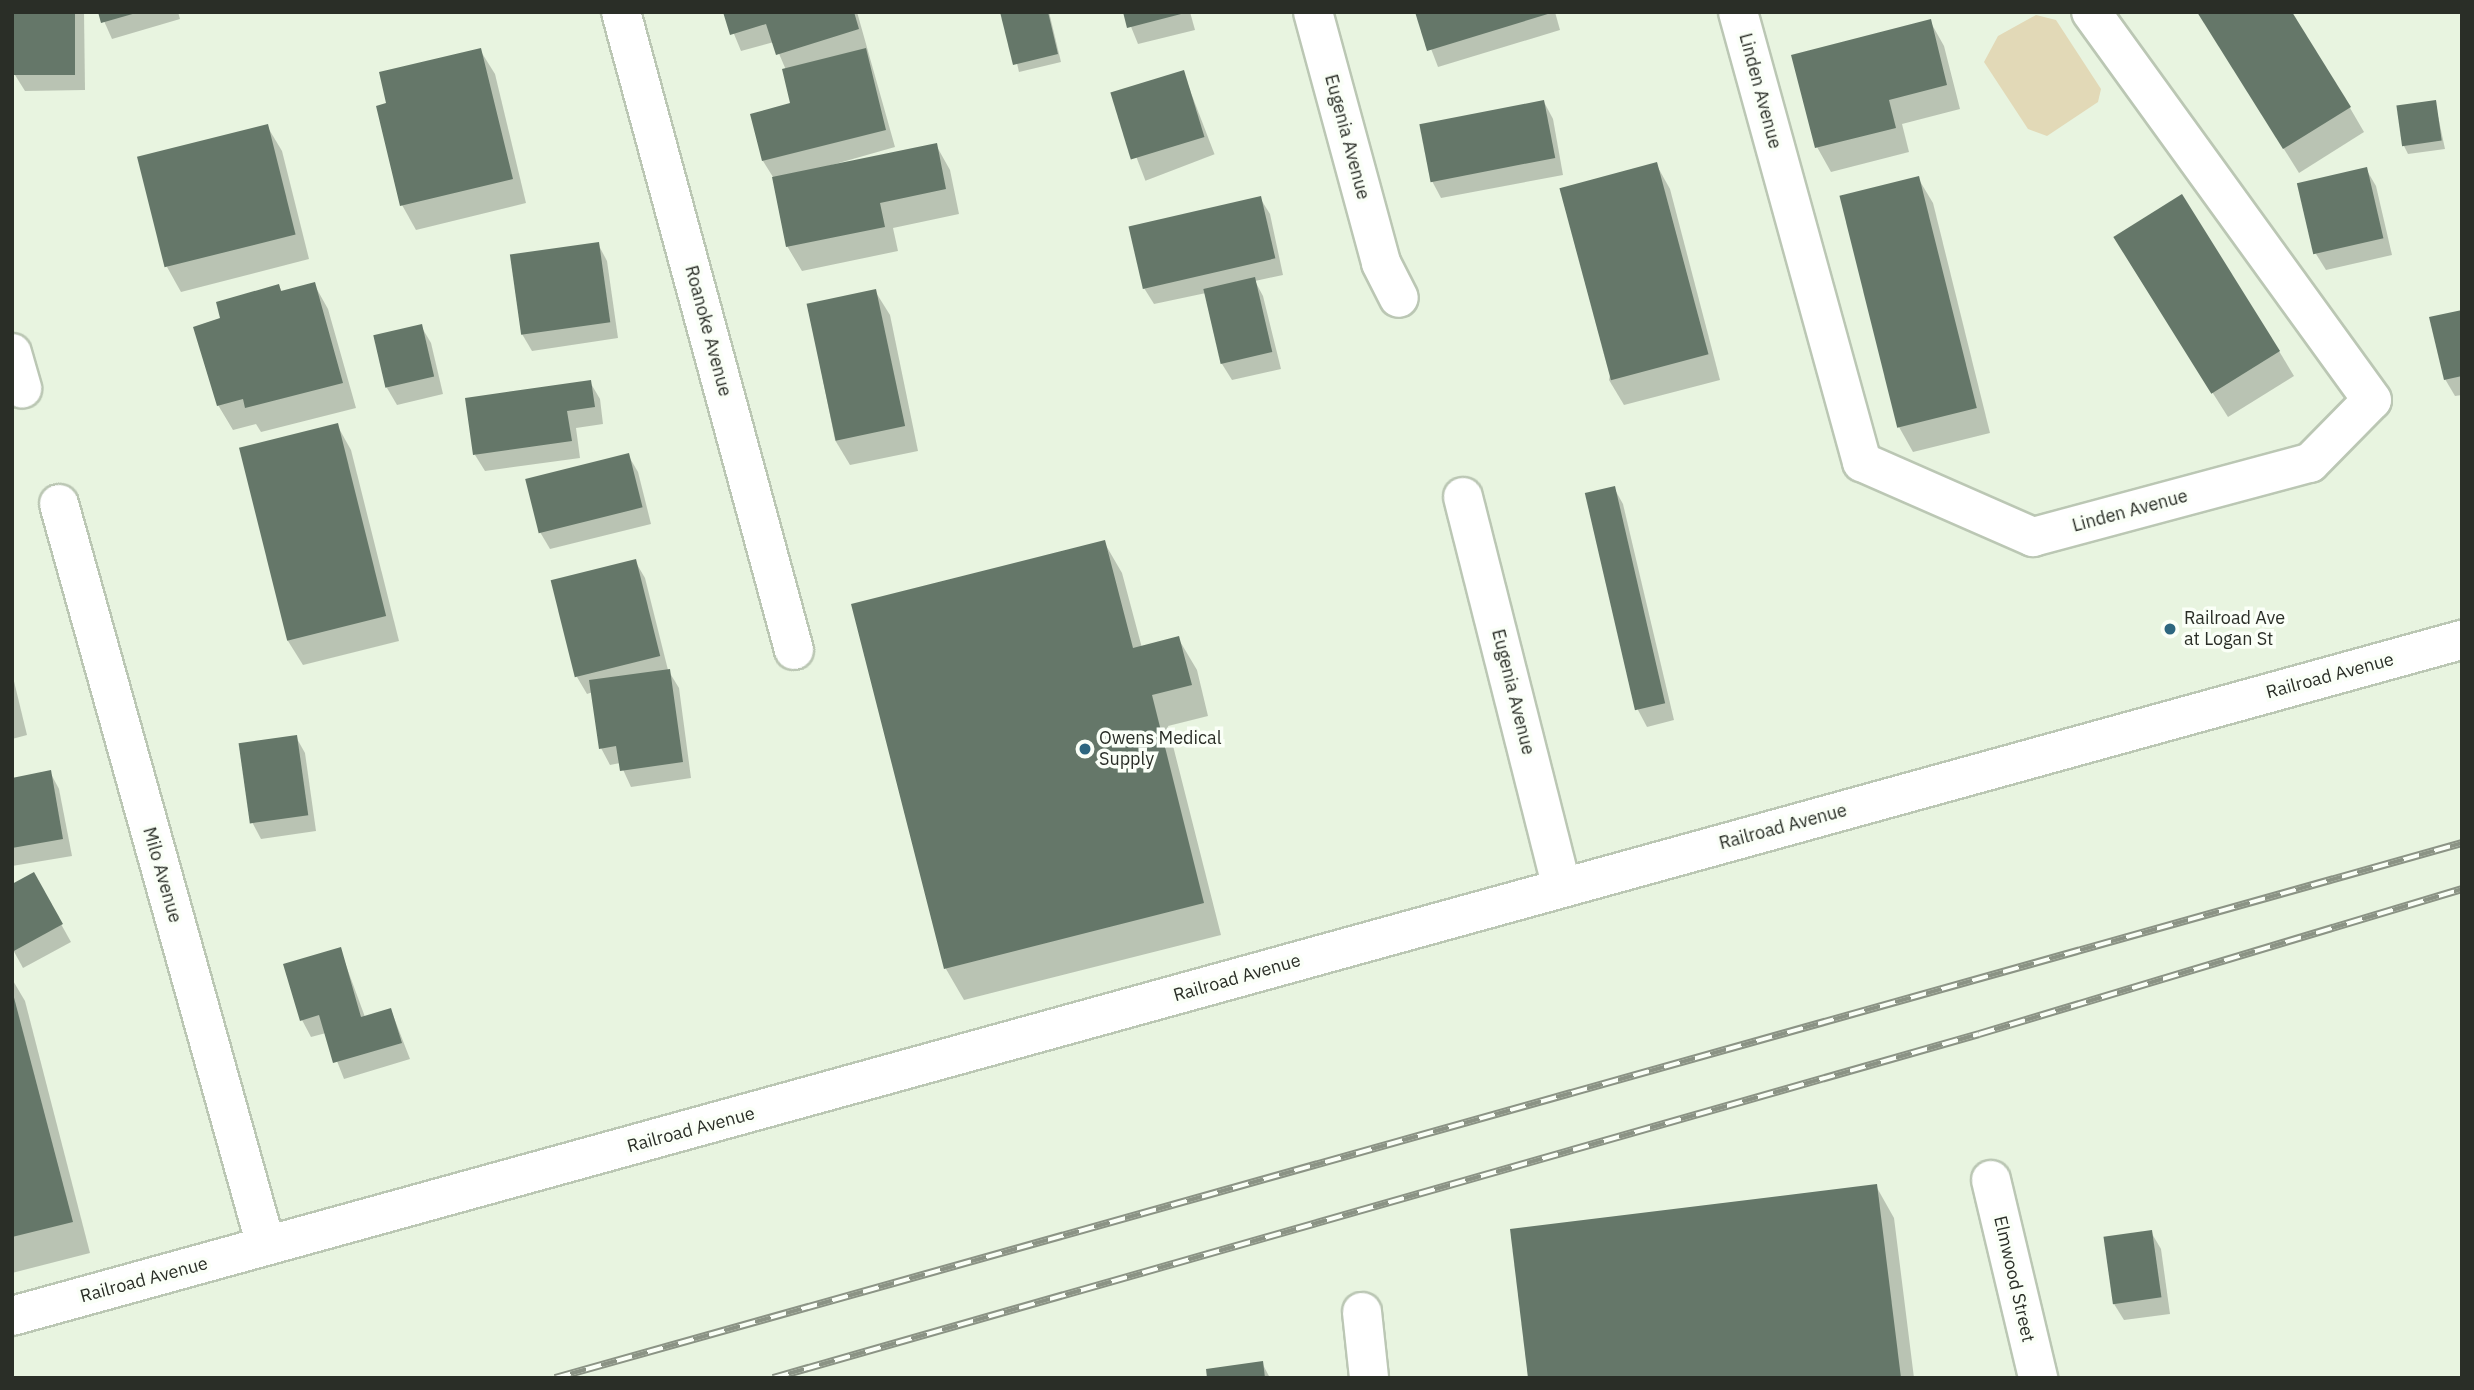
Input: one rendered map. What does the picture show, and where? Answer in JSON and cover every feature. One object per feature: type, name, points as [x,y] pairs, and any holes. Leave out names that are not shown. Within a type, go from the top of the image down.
[{"type":"street","name":"Roanoke Avenue","points":[[621,12],[794,650]]},
{"type":"street","name":"Eugenia Avenue","points":[[1313,12],[1381,263],[1399,298]]},
{"type":"street","name":"Linden Avenue","points":[[1738,12],[1862,462],[2033,537],[2310,463],[2372,400],[2091,12]]},
{"type":"street","points":[[12,353],[22,388]]},
{"type":"street","name":"Eugenia Avenue","points":[[1463,497],[1562,887]]},
{"type":"street","name":"Milo Avenue","points":[[58,504],[266,1246]]},
{"type":"street","name":"Railroad Avenue","points":[[12,1316],[2462,640]]},
{"type":"street","name":"Elmwood Street","points":[[1991,1180],[2038,1378]]},
{"type":"street","points":[[1362,1312],[1369,1378]]},
{"type":"shaded area","points":[[2036,15],[2056,20],[2101,89],[2098,102],[2047,136],[2028,129],[1984,62],[1998,36]]},
{"type":"building","points":[[12,12],[75,12],[75,75],[12,75]]},
{"type":"building","points":[[98,12],[136,12],[136,13],[101,23]]},
{"type":"building","points":[[723,12],[854,12],[859,29],[776,55],[766,24],[730,35]]},
{"type":"building","points":[[1000,12],[1048,12],[1058,54],[1013,65]]},
{"type":"building","points":[[1123,12],[1185,12],[1185,13],[1127,28]]},
{"type":"building","points":[[1415,12],[1550,12],[1551,13],[1427,51]]},
{"type":"building","points":[[2197,12],[2292,12],[2351,107],[2283,149]]},
{"type":"building","points":[[1931,19],[1947,85],[1889,100],[1896,128],[1815,148],[1791,55]]},
{"type":"building","points":[[481,48],[513,179],[400,206],[376,106],[386,103],[379,72]]},
{"type":"building","points":[[866,48],[886,130],[762,161],[750,114],[790,103],[782,69]]},
{"type":"building","points":[[1184,70],[1204,137],[1131,159],[1110,93]]},
{"type":"building","points":[[1544,100],[1555,158],[1431,182],[1419,124]]},
{"type":"building","points":[[2436,100],[2442,141],[2402,146],[2396,106]]},
{"type":"building","points":[[268,124],[296,235],[165,267],[137,157]]},
{"type":"building","points":[[937,143],[946,189],[880,203],[885,227],[786,247],[772,177]]},
{"type":"building","points":[[1657,162],[1709,354],[1611,380],[1559,188]]},
{"type":"building","points":[[2367,167],[2383,238],[2313,254],[2297,183]]},
{"type":"building","points":[[1919,176],[1977,408],[1897,428],[1839,196]]},
{"type":"building","points":[[2182,194],[2280,351],[2211,394],[2113,237]]},
{"type":"building","points":[[1261,196],[1275,258],[1143,289],[1128,227]]},
{"type":"building","points":[[599,242],[610,322],[521,335],[510,255]]},
{"type":"building","points":[[1255,277],[1272,352],[1221,364],[1203,289]]},
{"type":"building","points":[[315,282],[343,383],[245,408],[243,399],[217,406],[193,327],[220,318],[216,302],[279,284],[281,291]]},
{"type":"building","points":[[876,289],[905,426],[836,441],[807,304]]},
{"type":"building","points":[[2462,310],[2462,376],[2444,380],[2429,317]]},
{"type":"building","points":[[422,324],[434,377],[385,388],[373,335]]},
{"type":"building","points":[[591,380],[595,407],[567,411],[572,441],[473,455],[465,398]]},
{"type":"building","points":[[338,423],[386,616],[287,641],[239,448]]},
{"type":"building","points":[[629,453],[643,507],[539,533],[525,479]]},
{"type":"building","points":[[1615,486],[1665,703],[1635,710],[1585,493]]},
{"type":"building","points":[[1105,540],[1133,648],[1179,636],[1192,685],[1152,695],[1204,903],[944,969],[851,604]]},
{"type":"building","points":[[636,559],[660,656],[575,677],[551,580]]},
{"type":"building","points":[[670,669],[683,762],[620,771],[616,746],[599,749],[589,680]]},
{"type":"building","points":[[297,735],[308,815],[250,823],[239,743]]},
{"type":"building","points":[[51,770],[63,839],[12,848],[12,778]]},
{"type":"building","points":[[34,872],[63,924],[12,952],[12,884]]},
{"type":"building","points":[[341,947],[361,1017],[391,1008],[402,1043],[333,1063],[319,1015],[300,1021],[283,964]]},
{"type":"building","points":[[12,990],[73,1222],[12,1237]]},
{"type":"building","points":[[1877,1184],[1901,1378],[1528,1378],[1510,1229]]},
{"type":"building","points":[[2152,1230],[2161,1297],[2113,1304],[2103,1237]]},
{"type":"building","points":[[1263,1361],[1265,1378],[1207,1378],[1206,1369]]},
{"type":"railway","points":[[555,1378],[2462,843]]},
{"type":"railway","points":[[773,1378],[1979,1034],[2462,889]]},
{"type":"place","name":"Railroad Ave at Logan St","points":[[2170,629]]},
{"type":"place","name":"Owens Medical Supply","points":[[1085,749]]}]
